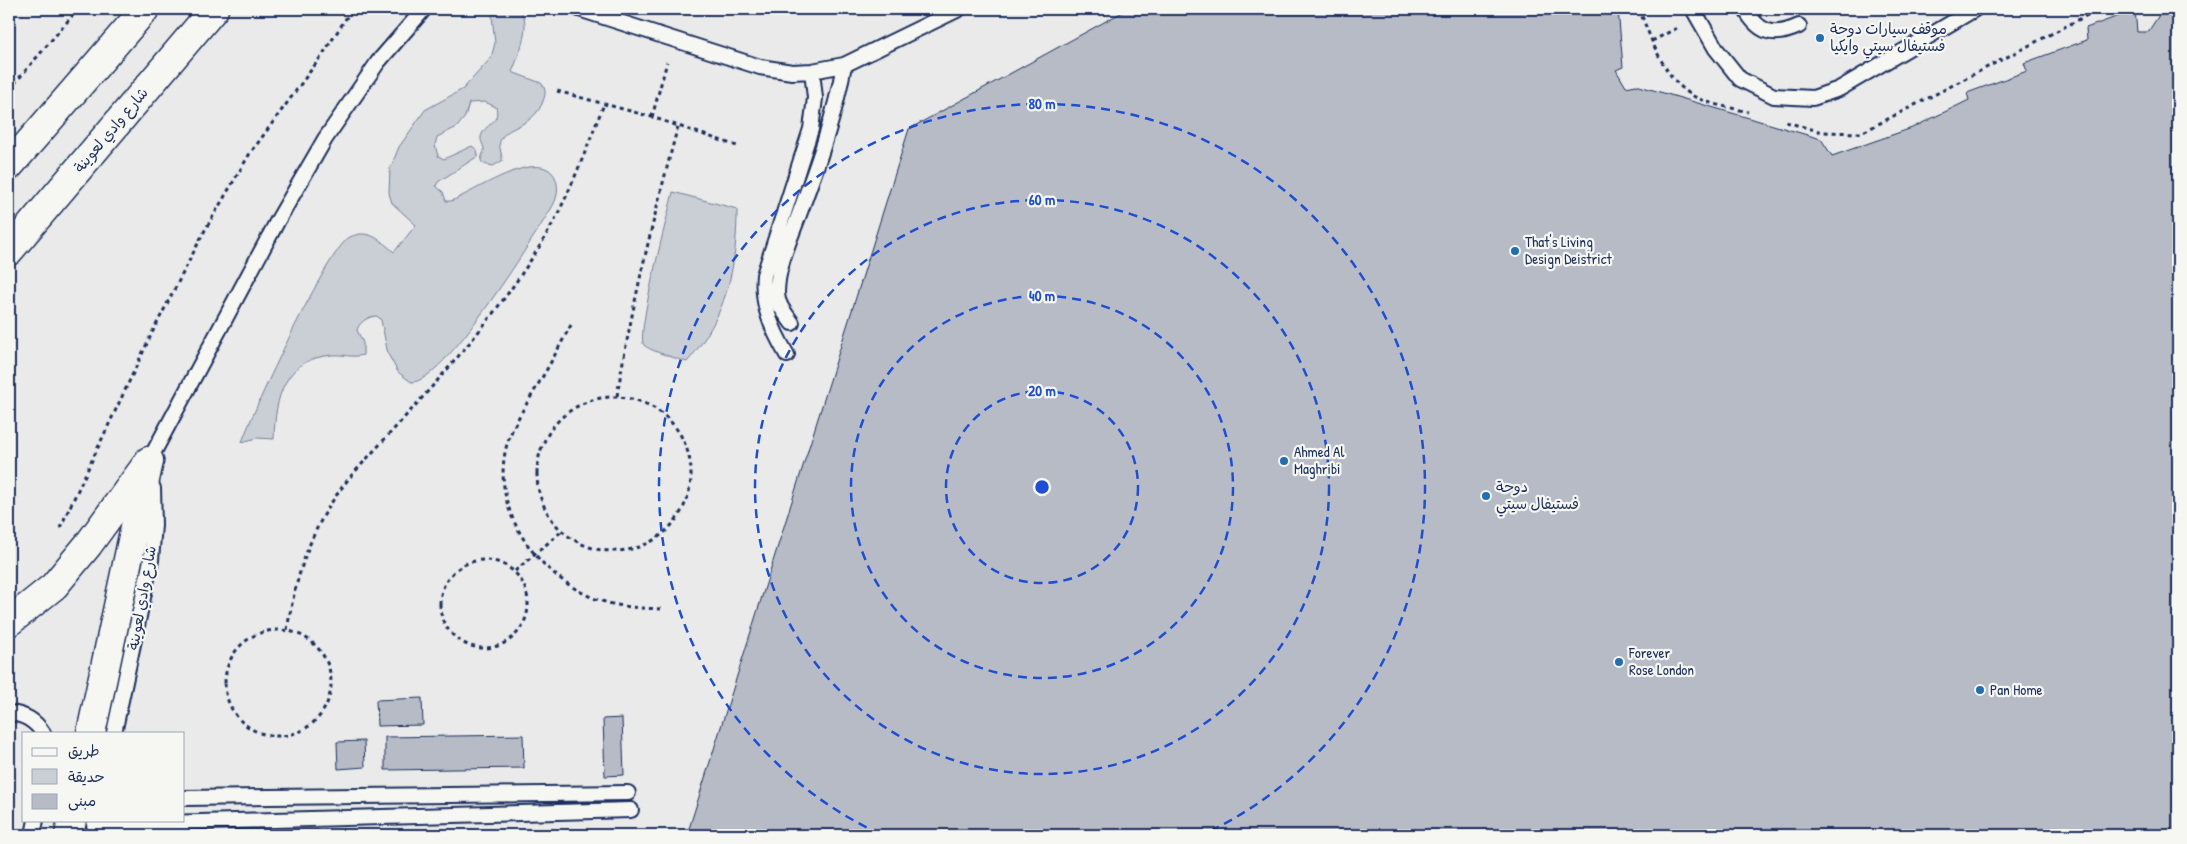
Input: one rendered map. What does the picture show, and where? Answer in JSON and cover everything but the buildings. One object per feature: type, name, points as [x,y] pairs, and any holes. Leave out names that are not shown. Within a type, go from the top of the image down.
[{"type":"main road","points":[[9,166],[145,9]]},
{"type":"main road","name":"شارع وادي لعوينة","points":[[9,251],[214,9]]},
{"type":"main road","points":[[9,622],[54,586],[88,545],[149,461]]},
{"type":"main road","points":[[91,732],[149,461]]},
{"type":"main road","points":[[69,835],[88,825]]},
{"type":"lane","points":[[149,461],[278,220],[324,139],[378,62],[424,9]]},
{"type":"lane","points":[[578,9],[760,67],[792,72],[812,71],[844,65],[959,9]]},
{"type":"lane","points":[[1693,9],[1716,49],[1740,79],[1774,96],[1813,98],[1839,90],[1975,9]]},
{"type":"lane","points":[[1745,9],[1751,19],[1762,29],[1775,34],[1786,32],[1799,26]]},
{"type":"lane","points":[[792,323],[779,303],[777,295],[781,266],[831,124],[844,65]]},
{"type":"lane","points":[[788,355],[776,336],[764,305],[764,274],[811,129],[815,98],[812,71]]},
{"type":"lane","name":"شارع وادي لعوينة","points":[[114,732],[151,560],[154,497],[149,461]]},
{"type":"lane","points":[[9,713],[20,714],[31,719],[41,732]]},
{"type":"lane","points":[[185,798],[628,793]]},
{"type":"lane","points":[[88,825],[631,810]]},
{"type":"lane","points":[[33,835],[36,822]]},
{"type":"path","points":[[9,90],[78,9]]},
{"type":"path","points":[[56,536],[152,333],[204,230],[249,155],[320,59],[352,9]]},
{"type":"path","points":[[652,118],[673,39]]},
{"type":"path","points":[[557,91],[652,118],[737,146]]},
{"type":"path","points":[[287,630],[300,567],[320,519],[340,490],[474,339],[514,284],[544,238],[566,195],[604,104]]},
{"type":"path","points":[[617,396],[626,338],[646,247],[678,126]]},
{"type":"path","points":[[572,325],[516,422],[506,449],[503,477],[507,505],[518,531],[534,554],[560,579],[592,597],[626,607],[662,609]]},
{"type":"path","points":[[617,396],[643,402],[665,416],[682,437],[690,463],[690,490],[679,515],[662,535],[638,548],[611,552],[585,546],[562,532],[546,510],[537,484],[538,458],[548,432],[566,413],[590,400],[617,396]]},
{"type":"path","points":[[514,571],[562,532]]},
{"type":"path","points":[[489,559],[503,563],[514,571],[523,582],[528,595],[528,609],[524,623],[517,634],[505,643],[492,648],[479,648],[465,644],[454,636],[445,625],[440,612],[440,598],[444,584],[452,573],[462,564],[489,559]]},
{"type":"path","points":[[272,630],[287,630],[302,635],[314,643],[324,655],[330,670],[332,685],[329,700],[322,714],[312,725],[299,733],[284,737],[269,736],[248,728],[232,711],[226,697],[224,682],[227,667],[234,653],[244,642],[257,634],[272,630]]},
{"type":"green space","points":[[514,8],[522,13],[525,20],[525,29],[518,58],[512,72],[541,83],[545,89],[544,98],[534,116],[504,134],[500,144],[502,161],[493,166],[484,164],[481,161],[484,149],[481,138],[484,130],[495,119],[496,107],[485,102],[469,103],[465,117],[457,127],[437,137],[435,145],[438,156],[444,159],[472,146],[477,150],[478,156],[438,182],[436,186],[443,192],[446,201],[451,201],[505,174],[535,167],[547,169],[555,177],[558,190],[551,209],[486,308],[444,360],[425,377],[411,382],[398,372],[388,354],[381,320],[377,316],[371,317],[362,322],[357,330],[363,343],[363,355],[332,355],[316,358],[303,364],[293,372],[285,383],[280,395],[274,439],[257,438],[242,442],[260,398],[292,332],[325,269],[339,248],[350,237],[363,234],[374,237],[394,252],[416,225],[392,203],[389,193],[390,169],[399,147],[425,110],[463,89],[491,58],[495,43],[492,16],[496,9]]},
{"type":"green space","points":[[673,192],[737,209],[735,252],[727,291],[711,328],[687,362],[664,355],[647,347],[644,345],[642,337],[648,298]]},
{"type":"place","name":"موقف سيارات دوحة فستيفال سيتي وايكيا","points":[[1820,38]]},
{"type":"place","name":"That's Living Design Deistrict","points":[[1515,251]]},
{"type":"place","name":"Ahmed Al Maghribi","points":[[1284,461]]},
{"type":"place","name":"دوحة فستيفال سيتي","points":[[1486,496]]},
{"type":"place","name":"Forever Rose London","points":[[1619,662]]},
{"type":"place","name":"Pan Home","points":[[1980,690]]}]
